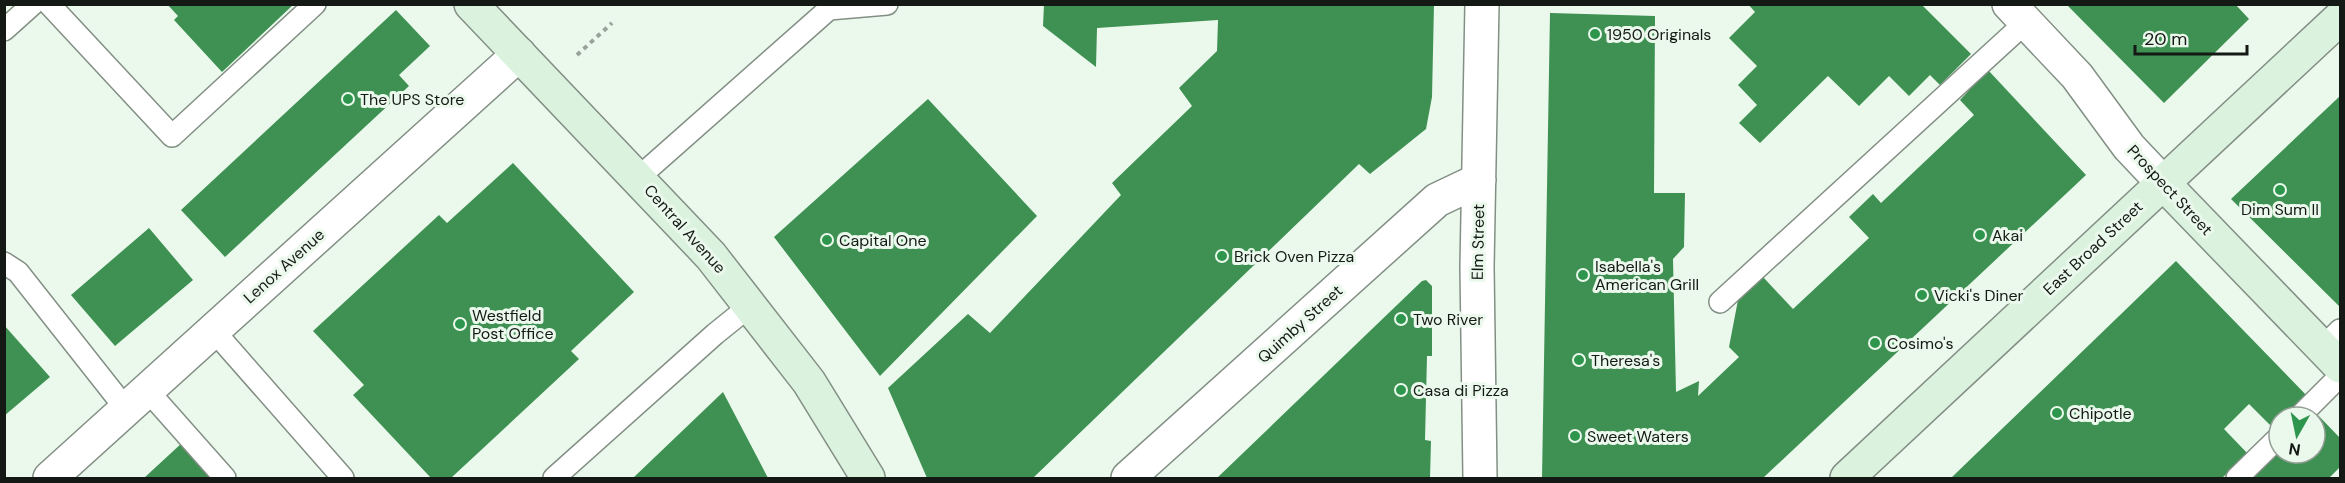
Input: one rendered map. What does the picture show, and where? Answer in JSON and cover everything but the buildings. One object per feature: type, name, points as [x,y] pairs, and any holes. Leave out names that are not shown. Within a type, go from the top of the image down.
[{"type":"street","name":"Central Avenue","points":[[471,4],[711,256],[809,382],[868,478]]},
{"type":"street","name":"Elm Street","points":[[1480,478],[1477,267],[1482,4]]},
{"type":"street","name":"Prospect Street","points":[[2018,13],[2078,76],[2129,147],[2163,183],[2334,348]]},
{"type":"street","name":"East Broad Street","points":[[1847,478],[2340,18]]},
{"type":"street","name":"Lenox Avenue","points":[[50,478],[519,54]]},
{"type":"street","name":"Quimby Street","points":[[1128,478],[1437,200],[1479,180]]},
{"type":"lane","points":[[4,30],[33,4]]},
{"type":"lane","points":[[49,4],[172,136],[315,4]]},
{"type":"lane","points":[[638,178],[829,9],[887,4]]},
{"type":"lane","points":[[1720,302],[2018,13]]},
{"type":"lane","points":[[4,263],[18,272],[137,400],[225,478]]},
{"type":"lane","points":[[554,478],[715,334],[751,305]]},
{"type":"lane","points":[[213,330],[344,478]]},
{"type":"lane","points":[[2311,405],[2340,376]]},
{"type":"lane","points":[[2237,478],[2267,449]]},
{"type":"path","points":[[577,55],[612,23]]},
{"type":"place","name":"1950 Originals","points":[[1595,34]]},
{"type":"place","name":"The UPS Store","points":[[348,99]]},
{"type":"place","name":"Dim Sum II","points":[[2280,190]]},
{"type":"place","name":"Akai","points":[[1980,235]]},
{"type":"place","name":"Capital One","points":[[827,240]]},
{"type":"place","name":"Brick Oven Pizza","points":[[1222,256]]},
{"type":"place","name":"Isabella's American Grill","points":[[1583,275]]},
{"type":"place","name":"Vicki's Diner","points":[[1922,295]]},
{"type":"place","name":"Two River","points":[[1401,319]]},
{"type":"place","name":"Westfield Post Office","points":[[460,324]]},
{"type":"place","name":"Cosimo's","points":[[1875,343]]},
{"type":"place","name":"Theresa's","points":[[1579,360]]},
{"type":"place","name":"Casa di Pizza","points":[[1401,390]]},
{"type":"place","name":"Chipotle","points":[[2057,413]]},
{"type":"place","name":"Sweet Waters","points":[[1575,436]]}]
